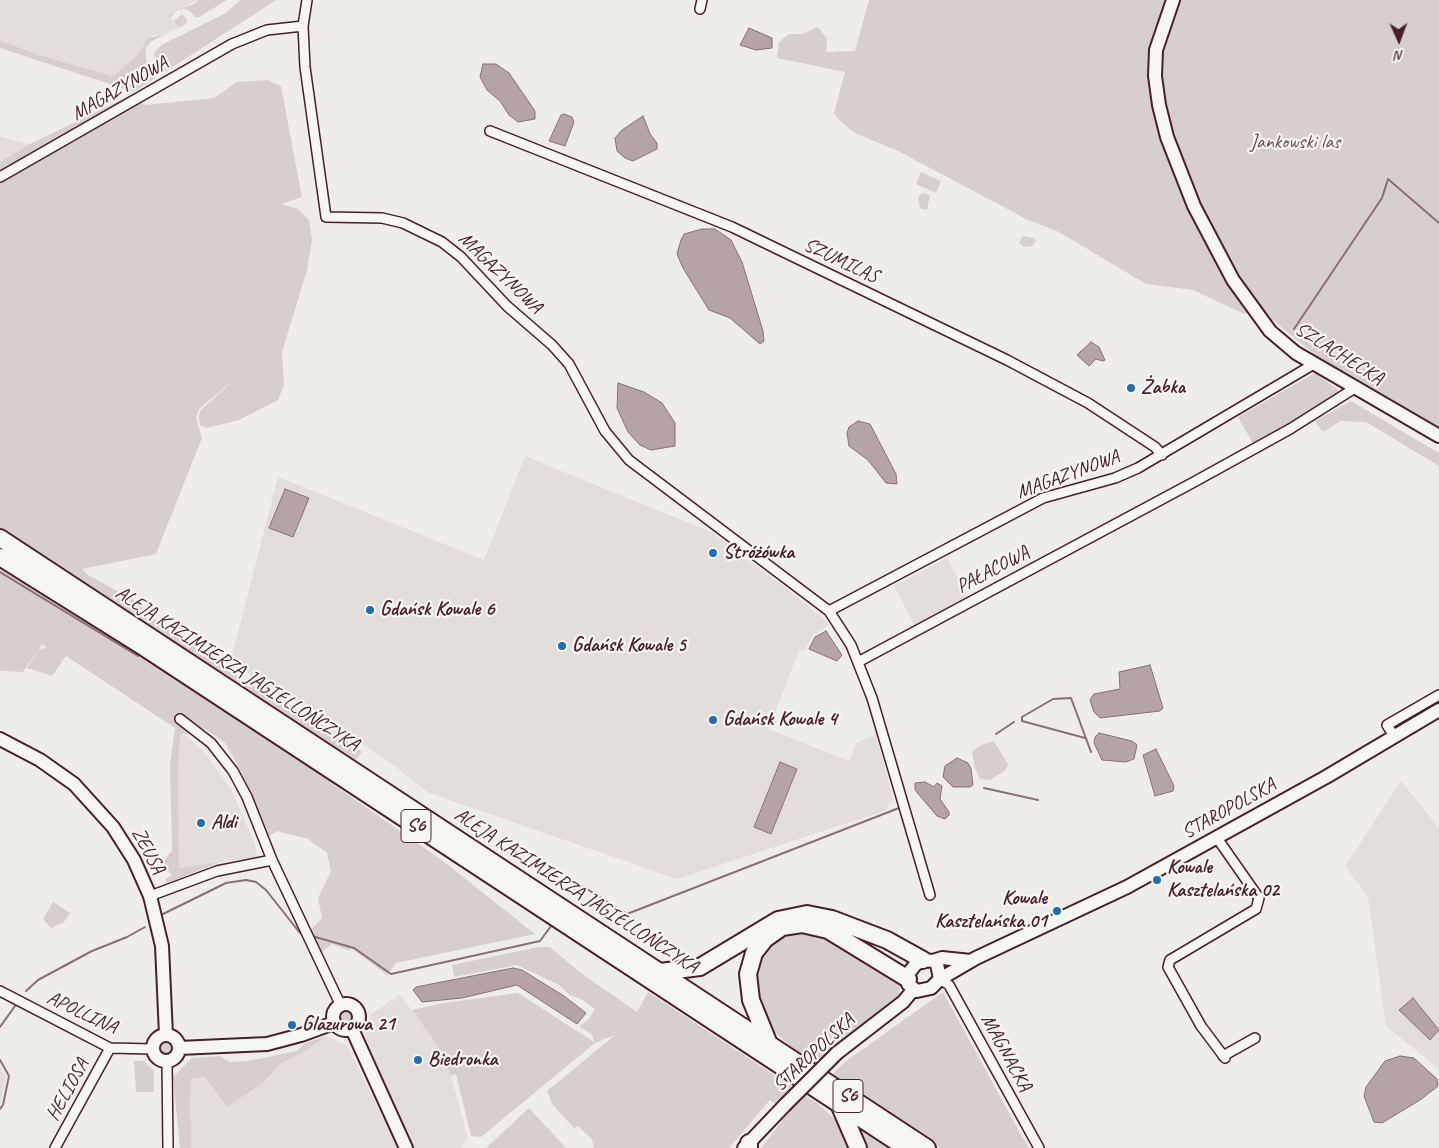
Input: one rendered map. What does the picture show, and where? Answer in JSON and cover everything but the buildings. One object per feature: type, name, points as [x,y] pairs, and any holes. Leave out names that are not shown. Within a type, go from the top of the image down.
[{"type":"highway","name":"ALEJA KAZIMIERZA JAGIELLOŃCZYKA","points":[[0,538],[927,1148]]},
{"type":"highway","name":"ALEJA KAZIMIERZA JAGIELLOŃCZYKA","points":[[0,556],[150,651],[906,1148]]},
{"type":"highway","points":[[660,972],[700,967],[778,920],[807,914],[832,919],[878,936],[928,960]]},
{"type":"highway","points":[[769,1044],[751,1000],[748,974],[751,960],[759,946],[771,934],[782,928],[802,924],[828,930],[911,984]]},
{"type":"highway","points":[[838,1104],[858,1148]]},
{"type":"street","points":[[303,26],[307,0]]},
{"type":"street","name":"SZLACHECKA","points":[[1173,0],[1156,50],[1156,89],[1167,137],[1194,206],[1216,250],[1258,315],[1280,341],[1314,364],[1439,436]]},
{"type":"street","name":"MAGAZYNOWA","points":[[0,177],[238,41],[267,30],[303,26],[304,67],[326,217],[382,218],[403,223],[442,242],[461,257],[507,306],[552,345],[569,364],[605,431],[629,460],[829,611],[851,645],[858,662]]},
{"type":"street","name":"SZUMILAS","points":[[490,131],[645,194],[698,212],[1007,360],[1088,403],[1155,447],[1162,455]]},
{"type":"street","name":"MAGAZYNOWA","points":[[829,611],[1043,498],[1115,478],[1162,455],[1314,364]]},
{"type":"street","name":"PAŁACOWA","points":[[858,662],[1194,482],[1356,388]]},
{"type":"street","points":[[858,662],[893,764],[930,895]]},
{"type":"street","points":[[1394,736],[1387,725],[1439,695]]},
{"type":"street","name":"STAROPOLSKA","points":[[940,979],[971,961],[1106,898],[1217,838],[1439,710]]},
{"type":"street","points":[[180,719],[211,743],[233,771],[248,797],[272,860],[341,1006]]},
{"type":"street","name":"ZEUSA","points":[[0,739],[56,770],[90,799],[114,827],[124,843],[150,896],[162,946],[166,1035]]},
{"type":"street","points":[[1217,838],[1259,898],[1256,909],[1245,918],[1170,960],[1168,967],[1202,1026],[1224,1057],[1254,1038]]},
{"type":"street","points":[[150,896],[217,871],[272,860]]},
{"type":"street","points":[[928,960],[939,969],[940,979],[937,984],[924,990],[911,984],[911,970],[928,960],[942,958],[971,961]]},
{"type":"street","name":"MAGNACKA","points":[[940,979],[949,985],[1039,1148]]},
{"type":"street","name":"STAROPOLSKA","points":[[748,1146],[785,1105],[838,1053],[903,1002],[911,984]]},
{"type":"street","name":"APOLLINA","points":[[0,991],[110,1048],[154,1049]]},
{"type":"street","points":[[351,1005],[358,1012],[358,1022],[352,1029],[342,1030],[334,1023],[334,1013],[341,1006],[351,1005]]},
{"type":"street","points":[[180,1048],[267,1044],[301,1035],[334,1023]]},
{"type":"street","points":[[352,1029],[406,1148]]},
{"type":"street","points":[[166,1035],[176,1039],[180,1048],[176,1057],[167,1061],[158,1058],[154,1049],[157,1039],[166,1035]]},
{"type":"street","name":"HELIOSA","points":[[55,1148],[110,1048]]},
{"type":"street","points":[[167,1061],[168,1148]]},
{"type":"shaded area","points":[[0,0],[198,0],[168,15],[179,26],[165,34],[153,35],[134,59],[112,76],[39,55],[0,40]]},
{"type":"shaded area","points":[[749,28],[772,38],[772,48],[756,50],[740,45]]},
{"type":"shaded area","points":[[483,64],[496,64],[509,73],[535,111],[535,119],[518,122],[509,115],[500,101],[487,90],[480,77]]},
{"type":"shaded area","points":[[564,114],[572,117],[574,122],[565,146],[549,141],[561,115]]},
{"type":"shaded area","points":[[643,116],[650,134],[657,143],[657,149],[633,161],[625,158],[617,151],[615,138],[622,130]]},
{"type":"shaded area","points":[[0,137],[30,144],[0,162]]},
{"type":"shaded area","points":[[702,229],[715,229],[731,240],[742,262],[763,331],[764,341],[760,344],[730,318],[709,310],[683,268],[677,254],[681,240],[684,234]]},
{"type":"shaded area","points":[[1091,342],[1099,347],[1105,360],[1096,359],[1089,366],[1077,355]]},
{"type":"shaded area","points":[[618,383],[644,392],[662,403],[675,423],[675,446],[651,450],[640,445],[628,432],[617,408]]},
{"type":"shaded area","points":[[858,421],[870,424],[896,474],[897,484],[886,483],[868,460],[849,446],[847,433],[849,427]]},
{"type":"shaded area","points":[[525,456],[711,532],[826,621],[829,625],[813,635],[804,651],[799,650],[769,729],[849,761],[856,743],[876,734],[893,799],[884,811],[677,879],[429,793],[337,726],[230,663],[278,477],[484,560]]},
{"type":"shaded area","points":[[285,489],[309,498],[293,537],[269,528]]},
{"type":"shaded area","points":[[947,558],[970,600],[921,625],[914,625],[894,586]]},
{"type":"shaded area","points":[[826,631],[842,655],[837,661],[809,649],[815,637]]},
{"type":"shaded area","points":[[1150,665],[1163,708],[1160,711],[1100,718],[1094,712],[1090,700],[1094,694],[1120,689],[1119,672]]},
{"type":"shaded area","points":[[183,733],[204,752],[231,789],[255,844],[257,857],[179,868],[178,776],[180,738]]},
{"type":"shaded area","points":[[1099,733],[1132,741],[1137,745],[1134,759],[1126,762],[1102,760],[1094,743],[1095,737]]},
{"type":"shaded area","points":[[1156,749],[1174,786],[1173,791],[1155,796],[1143,755]]},
{"type":"shaded area","points":[[957,758],[968,763],[971,769],[973,785],[970,787],[953,787],[943,777],[945,766]]},
{"type":"shaded area","points":[[780,762],[797,769],[771,834],[754,827]]},
{"type":"shaded area","points":[[1401,781],[1439,828],[1439,1069],[1386,1026],[1368,897],[1345,866]]},
{"type":"shaded area","points":[[925,782],[934,787],[937,783],[942,786],[940,799],[949,812],[945,819],[937,816],[915,790],[915,783]]},
{"type":"shaded area","points":[[513,968],[522,970],[564,996],[586,1013],[577,1024],[517,985],[462,998],[422,1002],[413,990],[416,987]]},
{"type":"shaded area","points":[[400,994],[441,1051],[451,1076],[468,1139],[460,1148],[413,1148],[375,1063],[364,1032],[370,1015]]},
{"type":"shaded area","points":[[1413,998],[1439,1030],[1430,1040],[1399,1010]]},
{"type":"shaded area","points":[[326,1036],[347,1045],[398,1148],[191,1148],[189,1079],[205,1077],[227,1107],[263,1083],[281,1063],[304,1052]]},
{"type":"shaded area","points":[[1400,1056],[1414,1058],[1437,1079],[1438,1086],[1420,1100],[1382,1123],[1374,1122],[1364,1096],[1366,1087],[1385,1061]]},
{"type":"shaded area","points":[[0,1066],[6,1077],[0,1105]]},
{"type":"green space","points":[[198,0],[227,0],[199,17],[195,17],[190,11],[184,9],[177,10],[194,4]]},
{"type":"green space","points":[[240,0],[276,0],[165,72],[161,68],[154,54],[161,45],[226,13]]},
{"type":"green space","name":"Jankowski las","points":[[869,0],[1439,0],[1439,432],[1335,371],[1260,310],[1244,314],[1193,290],[1146,284],[1059,232],[1028,220],[900,152],[853,132],[834,113],[845,72],[777,58],[779,42],[789,34],[802,34],[818,27],[827,39],[826,52],[855,51]]},
{"type":"green space","points":[[177,10],[170,18],[167,16]]},
{"type":"green space","points":[[182,14],[187,19],[186,24],[150,42],[146,48],[146,59],[155,78],[134,92],[0,48],[0,40],[39,55],[112,76],[134,59],[149,38],[165,34],[179,27],[174,21]]},
{"type":"green space","points":[[268,80],[281,86],[302,197],[281,204],[298,209],[309,220],[312,240],[307,270],[282,352],[284,386],[278,400],[239,420],[206,428],[200,425],[199,416],[201,410],[235,379],[199,409],[196,418],[202,438],[156,554],[82,569],[88,575],[136,601],[160,624],[224,668],[333,731],[362,752],[353,763],[0,532],[0,162],[30,144],[129,96],[145,105],[214,98],[237,82]]},
{"type":"green space","points":[[921,172],[941,181],[936,193],[916,184]]},
{"type":"green space","points":[[922,193],[930,195],[927,210],[920,208],[918,198]]},
{"type":"green space","points":[[1022,236],[1034,238],[1036,241],[1032,246],[1023,247],[1019,242]]},
{"type":"green space","points":[[1315,373],[1345,395],[1254,445],[1238,417]]},
{"type":"green space","points":[[1351,401],[1439,453],[1439,466],[1366,422],[1340,421],[1325,431],[1321,430],[1315,421]]},
{"type":"green space","points":[[0,564],[338,781],[334,785],[443,861],[535,934],[396,963],[387,975],[351,948],[350,951],[332,944],[322,952],[310,931],[322,918],[318,898],[331,871],[327,853],[308,839],[277,831],[268,837],[236,762],[225,743],[207,730],[193,724],[185,729],[188,732],[187,735],[183,733],[180,738],[178,776],[179,868],[220,862],[167,883],[165,879],[172,875],[169,871],[160,872],[149,855],[161,863],[172,851],[170,764],[175,728],[66,656],[52,676],[27,668],[39,649],[47,648],[42,644],[23,672],[0,671]]},
{"type":"green space","points":[[1439,698],[1439,706],[1395,728],[1393,724]]},
{"type":"green space","points":[[994,741],[1008,764],[1006,770],[990,780],[980,779],[975,768],[972,751],[983,744]]},
{"type":"green space","points":[[53,902],[70,913],[64,922],[51,928],[43,919]]},
{"type":"green space","points":[[795,928],[813,929],[899,982],[900,985],[899,995],[893,1001],[816,1064],[791,1047],[771,1029],[752,991],[762,948]]},
{"type":"green space","points":[[539,947],[550,947],[578,971],[637,1012],[648,992],[817,1103],[840,1124],[852,1148],[761,1148],[788,1113],[770,1100],[729,1148],[592,1148],[594,1146],[591,1138],[578,1126],[574,1128],[552,1104],[547,1091],[615,1035],[595,1043],[481,1137],[471,1136],[456,1074],[451,1076],[441,1051],[412,1010],[444,1003],[518,993],[594,1042],[592,1035],[579,1026],[589,1019],[595,1009],[583,1000],[570,995],[559,985],[517,965],[454,977],[452,965]]},
{"type":"green space","points":[[943,992],[1029,1148],[940,1148],[830,1076],[845,1062]]},
{"type":"green space","points":[[346,1010],[351,1012],[353,1017],[351,1022],[346,1024],[341,1022],[339,1017],[341,1012]]},
{"type":"green space","points":[[326,1036],[304,1052],[281,1063],[263,1083],[227,1107],[205,1077],[190,1079],[191,1148],[180,1148],[173,1077],[192,1058],[220,1056],[230,1062],[248,1061],[297,1051],[305,1043]]},
{"type":"green space","points":[[167,1041],[175,1049],[167,1057],[159,1049]]},
{"type":"green space","points":[[134,1061],[144,1061],[154,1071],[154,1092],[136,1092]]},
{"type":"green space","points":[[529,1108],[566,1148],[486,1148]]},
{"type":"green space","points":[[852,1121],[892,1148],[863,1148]]},
{"type":"waterway","points":[[1294,329],[1382,198],[1388,179],[1439,223]]},
{"type":"waterway","points":[[0,572],[138,656]]},
{"type":"waterway","points":[[1085,738],[1022,721],[1022,717],[1053,699],[1071,698],[1091,752]]},
{"type":"waterway","points":[[996,734],[1014,722]]},
{"type":"waterway","points":[[984,788],[1038,800]]},
{"type":"waterway","points":[[572,894],[579,884],[627,914],[899,808]]},
{"type":"waterway","points":[[163,914],[226,883],[246,880],[256,882],[266,890],[300,933]]},
{"type":"waterway","points":[[312,936],[354,948],[391,974],[540,941],[551,926]]},
{"type":"waterway","points":[[26,991],[38,980],[92,951],[127,937],[145,927]]},
{"type":"waterway","points":[[0,1027],[15,1006]]},
{"type":"waterway","points":[[0,1060],[9,1076],[3,1105],[0,1109]]},
{"type":"place","name":"Żabka","points":[[1131,388]]},
{"type":"place","name":"Stróżówka","points":[[713,553]]},
{"type":"place","name":"Gdańsk Kowale 6","points":[[370,610]]},
{"type":"place","name":"Gdańsk Kowale 5","points":[[562,646]]},
{"type":"place","name":"Gdańsk Kowale 4","points":[[713,720]]},
{"type":"place","name":"Aldi","points":[[201,823]]},
{"type":"place","name":"Kowale Kasztelańska 02","points":[[1157,880]]},
{"type":"place","name":"Kowale Kasztelańska 01","points":[[1057,911]]},
{"type":"place","name":"Glazurowa 21","points":[[292,1025]]},
{"type":"place","name":"Biedronka","points":[[418,1060]]}]
